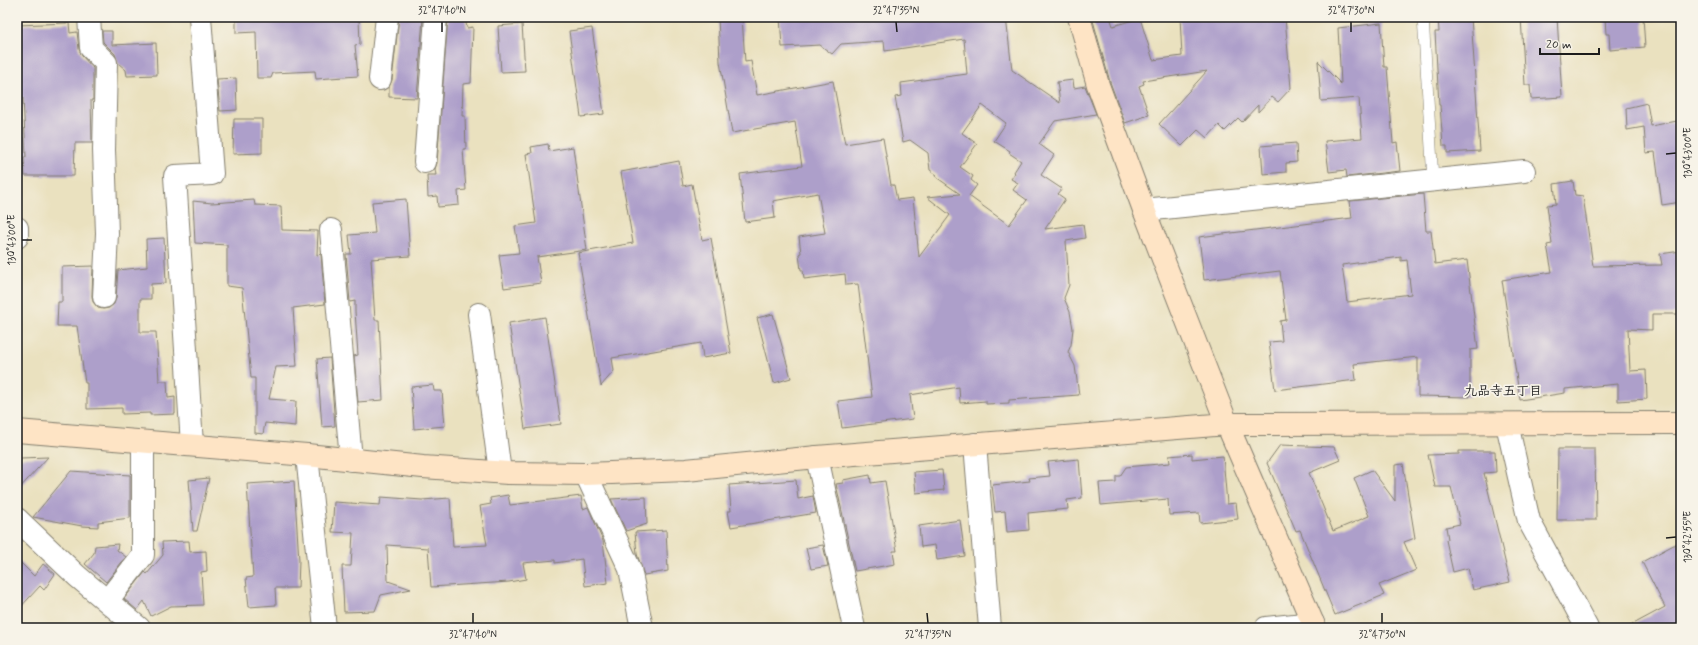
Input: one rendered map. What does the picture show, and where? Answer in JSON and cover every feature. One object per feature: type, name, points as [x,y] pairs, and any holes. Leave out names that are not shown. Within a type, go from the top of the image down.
[{"type":"street","points":[[89,17],[91,48],[106,63],[104,150],[107,232],[104,297]]},
{"type":"street","points":[[192,445],[175,176],[212,174],[200,17]]},
{"type":"street","points":[[380,79],[387,17]]},
{"type":"street","points":[[425,162],[436,17]]},
{"type":"street","points":[[1079,17],[1098,85],[1144,210],[1227,424],[1314,626],[1266,628]]},
{"type":"street","points":[[1144,210],[1524,171]]},
{"type":"street","points":[[17,228],[17,237]]},
{"type":"street","points":[[331,230],[351,460]]},
{"type":"street","points":[[479,314],[500,472]]},
{"type":"street","points":[[18,432],[192,445],[423,467],[500,472],[586,474],[686,470],[817,457],[1227,424],[1681,423]]},
{"type":"street","points":[[1508,424],[1529,521],[1587,628]]},
{"type":"street","points":[[107,601],[143,555],[143,442]]},
{"type":"street","points":[[975,444],[990,628]]},
{"type":"street","points":[[307,455],[325,628]]},
{"type":"street","points":[[817,457],[854,628]]},
{"type":"street","points":[[586,474],[630,569],[642,628]]},
{"type":"street","points":[[17,519],[77,576],[139,628]]},
{"type":"lane","points":[[1423,17],[1433,180]]},
{"type":"building","points":[[236,17],[313,17],[313,21],[359,18],[360,44],[355,45],[358,76],[316,79],[315,71],[273,73],[271,78],[257,78],[256,32],[236,33]]},
{"type":"building","points":[[399,17],[423,17],[417,98],[389,97],[389,87],[392,80]]},
{"type":"building","points":[[448,17],[465,17],[467,28],[473,27],[471,83],[463,84],[462,116],[465,116],[466,149],[463,149],[466,190],[458,191],[459,205],[438,207],[437,196],[428,197],[427,175],[436,175],[435,169],[437,163]]},
{"type":"building","points":[[718,17],[742,17],[745,62],[751,61],[757,95],[833,81],[845,144],[883,138],[891,185],[894,185],[897,200],[913,198],[919,257],[950,215],[927,197],[960,194],[936,177],[937,175],[930,170],[928,153],[910,140],[903,142],[895,97],[902,96],[901,83],[967,74],[964,39],[885,51],[884,41],[841,44],[832,54],[820,45],[782,47],[780,17],[1006,17],[1012,70],[1060,103],[1057,82],[1073,80],[1074,88],[1085,86],[1096,114],[1055,121],[1039,144],[1054,155],[1041,175],[1062,189],[1058,194],[1065,199],[1045,229],[1083,224],[1085,238],[1066,241],[1069,285],[1064,298],[1070,312],[1073,329],[1071,345],[1068,352],[1075,366],[1079,395],[1009,400],[1009,403],[986,404],[986,401],[960,403],[959,387],[910,395],[913,419],[842,428],[838,401],[872,397],[858,284],[846,285],[845,274],[804,279],[799,254],[801,253],[799,237],[825,233],[818,193],[773,201],[775,218],[745,222],[740,174],[802,166],[795,122],[732,133],[720,62]],"holes":[[[982,105],[1006,123],[994,141],[1010,151],[1009,153],[1021,161],[1011,179],[1018,183],[1013,190],[1027,200],[1009,225],[969,196],[977,185],[971,180],[973,176],[960,167],[977,144],[962,133]]]},
{"type":"building","points":[[1092,17],[1110,17],[1113,26],[1140,18],[1153,60],[1182,56],[1180,17],[1285,17],[1291,88],[1278,102],[1272,97],[1258,112],[1258,105],[1242,122],[1238,118],[1225,131],[1219,125],[1207,138],[1198,130],[1182,146],[1159,124],[1207,71],[1143,81],[1144,84],[1139,86],[1149,115],[1125,123],[1110,82]]},
{"type":"building","points":[[1438,17],[1471,17],[1480,151],[1447,153],[1447,146],[1443,146],[1435,32],[1439,32]]},
{"type":"building","points":[[1521,17],[1557,17],[1562,97],[1531,99],[1530,85],[1525,85]]},
{"type":"building","points":[[1605,17],[1643,17],[1645,47],[1610,50],[1609,34],[1606,34]]},
{"type":"building","points":[[69,23],[70,33],[77,32],[79,49],[82,56],[93,68],[93,100],[91,100],[92,143],[75,143],[74,176],[25,176],[24,157],[26,157],[23,98],[17,98],[17,77],[19,77],[17,25]]},
{"type":"building","points":[[1381,23],[1384,67],[1387,67],[1393,143],[1397,142],[1400,171],[1347,177],[1346,170],[1329,172],[1325,141],[1362,138],[1359,98],[1321,101],[1318,61],[1341,84],[1338,28]]},
{"type":"building","points":[[522,24],[525,71],[501,72],[498,26]]},
{"type":"building","points":[[592,28],[604,114],[581,117],[569,31]]},
{"type":"building","points":[[102,31],[112,31],[112,45],[156,43],[157,75],[127,76],[126,70],[118,63],[115,54],[103,42]]},
{"type":"building","points":[[236,78],[237,110],[220,111],[217,79]]},
{"type":"building","points":[[1647,103],[1651,126],[1677,121],[1681,155],[1681,202],[1662,205],[1655,152],[1646,153],[1644,127],[1627,130],[1626,108]]},
{"type":"building","points":[[234,119],[262,119],[262,153],[233,154]]},
{"type":"building","points":[[1296,143],[1297,162],[1286,163],[1286,172],[1263,174],[1261,146]]},
{"type":"building","points":[[548,144],[549,151],[573,147],[587,250],[537,257],[541,283],[504,288],[499,255],[519,253],[515,226],[536,223],[526,154],[532,153],[531,147]]},
{"type":"building","points":[[679,161],[683,186],[692,184],[702,240],[711,238],[731,353],[703,358],[701,343],[612,358],[614,371],[601,386],[578,253],[633,243],[621,172]]},
{"type":"building","points":[[1573,181],[1575,195],[1583,196],[1593,266],[1662,265],[1660,254],[1681,251],[1681,314],[1652,314],[1652,330],[1628,329],[1630,371],[1646,370],[1647,399],[1618,401],[1618,384],[1565,389],[1565,393],[1520,400],[1502,280],[1552,272],[1547,245],[1552,244],[1547,205],[1556,204],[1554,184]]},
{"type":"building","points":[[1423,194],[1426,231],[1431,231],[1435,264],[1467,260],[1478,349],[1470,350],[1470,397],[1418,396],[1418,357],[1354,364],[1356,380],[1275,390],[1269,342],[1282,341],[1280,321],[1286,320],[1280,271],[1204,280],[1199,237],[1352,218],[1350,201]],"holes":[[[1401,257],[1401,261],[1407,260],[1411,294],[1347,302],[1342,265]]]},
{"type":"building","points":[[406,199],[410,256],[371,259],[375,320],[379,320],[383,400],[358,402],[354,356],[358,355],[355,301],[350,302],[346,254],[351,254],[349,235],[375,233],[372,202]]},
{"type":"building","points":[[254,200],[255,205],[281,206],[282,230],[318,231],[317,255],[321,254],[325,304],[293,308],[297,366],[276,367],[269,399],[296,401],[295,426],[265,423],[263,434],[255,433],[255,378],[251,378],[242,288],[227,286],[227,245],[195,243],[193,201],[212,203]]},
{"type":"building","points":[[164,238],[166,283],[151,284],[151,299],[140,299],[140,332],[156,332],[159,381],[167,381],[168,398],[175,397],[175,414],[122,414],[122,408],[87,409],[87,383],[85,383],[77,326],[57,326],[58,302],[62,302],[62,267],[93,266],[93,302],[98,308],[109,308],[114,304],[116,298],[118,270],[147,267],[146,239]]},
{"type":"building","points":[[773,314],[791,378],[774,383],[757,318]]},
{"type":"building","points":[[545,317],[561,424],[525,429],[509,323]]},
{"type":"building","points":[[330,358],[335,426],[322,427],[317,359]]},
{"type":"building","points":[[433,385],[434,391],[442,391],[445,426],[414,429],[411,387]]},
{"type":"building","points":[[1280,445],[1334,447],[1340,460],[1309,473],[1333,531],[1369,516],[1354,478],[1372,470],[1395,501],[1395,465],[1403,464],[1415,538],[1404,542],[1416,570],[1379,585],[1384,595],[1335,615],[1300,530],[1296,531],[1267,463]]},
{"type":"building","points":[[1558,449],[1595,449],[1596,520],[1557,520]]},
{"type":"building","points":[[1459,451],[1495,451],[1496,472],[1484,473],[1510,582],[1473,590],[1468,568],[1453,572],[1446,540],[1448,539],[1446,527],[1460,524],[1451,487],[1435,487],[1428,455],[1459,454]]},
{"type":"building","points":[[1192,454],[1192,459],[1223,456],[1227,504],[1236,503],[1238,519],[1200,523],[1199,513],[1169,515],[1168,499],[1101,505],[1099,483],[1116,482],[1116,476],[1120,476],[1126,467],[1170,463],[1169,456]]},
{"type":"building","points":[[48,457],[17,491],[17,463],[21,458]]},
{"type":"building","points":[[1079,459],[1082,498],[1067,500],[1068,509],[1028,513],[1029,530],[1007,532],[1005,511],[995,512],[992,485],[1030,481],[1029,478],[1050,476],[1048,462]]},
{"type":"building","points":[[942,470],[944,490],[916,493],[914,472]]},
{"type":"building","points":[[71,471],[130,475],[130,518],[98,522],[98,527],[82,526],[33,517]]},
{"type":"building","points":[[870,475],[871,483],[885,481],[897,551],[893,551],[895,564],[855,571],[836,484],[843,483],[843,480]]},
{"type":"building","points":[[209,478],[197,531],[193,531],[189,480]]},
{"type":"building","points":[[796,480],[798,499],[813,496],[816,513],[731,527],[728,511],[731,511],[729,485]]},
{"type":"building","points":[[294,481],[299,561],[298,588],[275,588],[276,605],[249,607],[246,578],[253,577],[247,484]]},
{"type":"building","points":[[508,495],[510,505],[581,496],[583,509],[588,507],[603,541],[608,583],[585,586],[582,559],[555,563],[555,560],[523,563],[526,579],[509,582],[431,587],[428,548],[387,545],[388,581],[411,589],[381,595],[375,611],[344,612],[342,566],[351,566],[353,533],[332,532],[334,502],[380,505],[381,497],[422,500],[450,498],[453,547],[487,545],[480,506],[491,504],[490,498]]},
{"type":"building","points":[[646,497],[647,524],[626,531],[611,499]]},
{"type":"building","points":[[960,520],[965,556],[937,560],[935,545],[921,547],[919,526]]},
{"type":"building","points":[[666,530],[668,571],[644,575],[637,554],[635,532]]},
{"type":"building","points":[[189,541],[190,552],[206,551],[207,571],[201,572],[203,605],[171,606],[151,616],[144,601],[137,610],[124,599],[145,572],[147,574],[163,555],[162,542]]},
{"type":"building","points":[[1681,541],[1681,628],[1626,628],[1665,607],[1642,562]]},
{"type":"building","points":[[118,544],[117,550],[126,557],[106,582],[85,564],[94,553],[95,546]]},
{"type":"building","points":[[823,545],[828,566],[811,569],[806,548]]},
{"type":"building","points":[[17,559],[34,576],[43,564],[55,574],[44,590],[40,586],[17,611]]},
{"type":"district","name":"九品寺五丁目","points":[[1503,391]]}]
